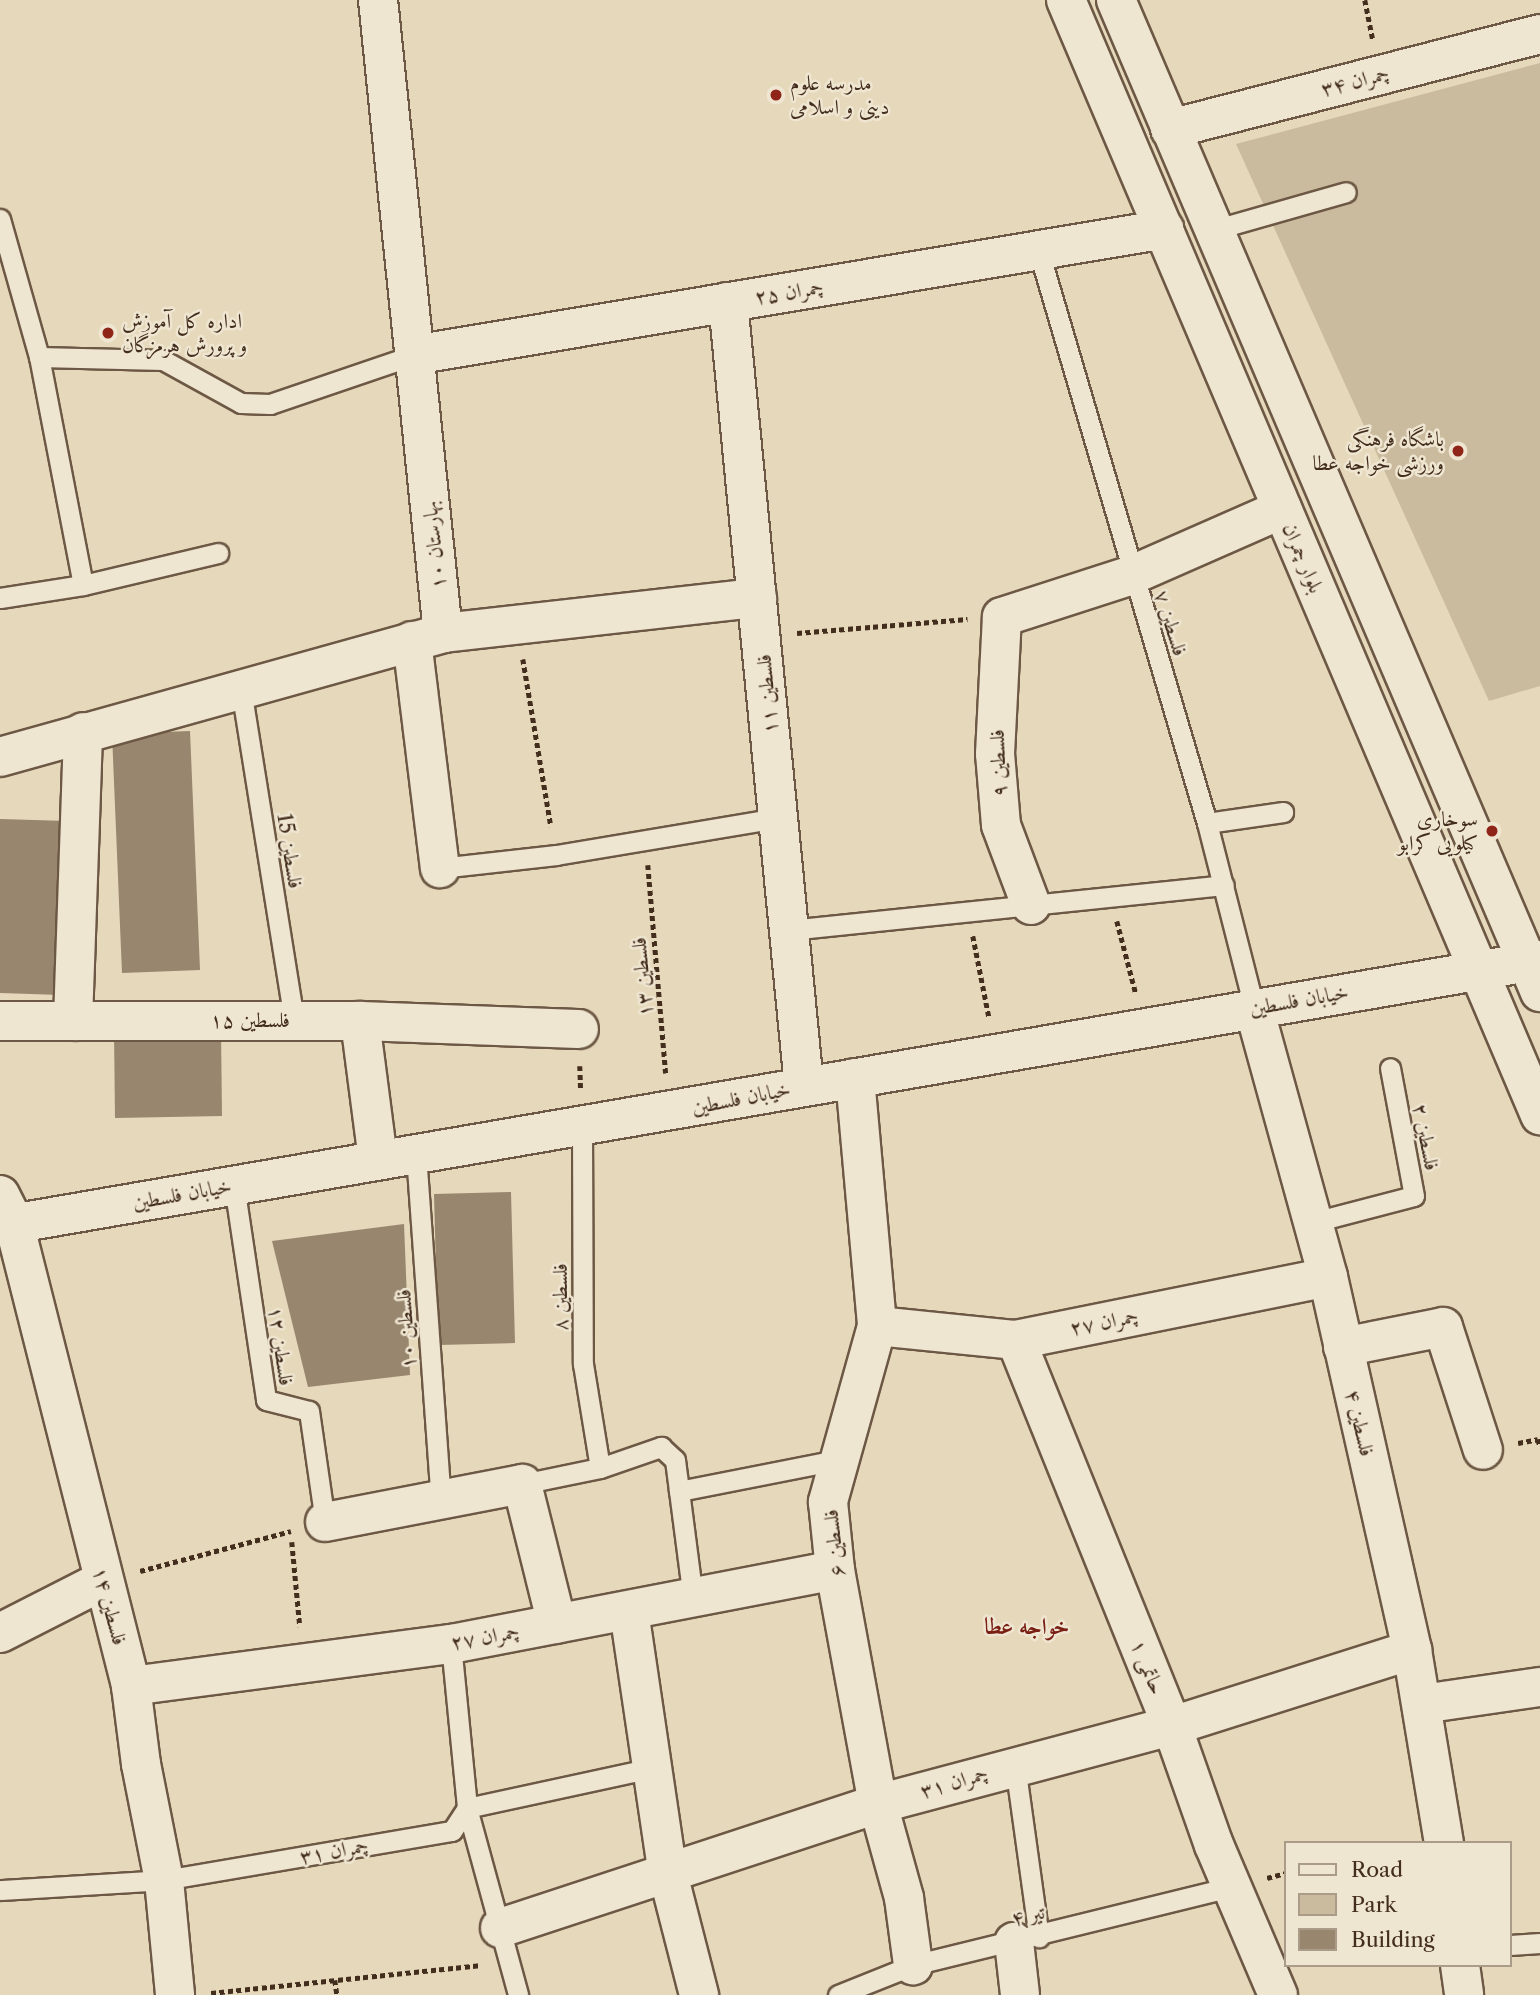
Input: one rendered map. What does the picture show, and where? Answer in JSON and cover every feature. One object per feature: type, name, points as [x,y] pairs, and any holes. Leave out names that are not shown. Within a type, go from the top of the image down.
[{"type":"street","name":"بهارستان ۱۰","points":[[378,0],[414,355],[440,868]]},
{"type":"street","name":"بلوار چمران","points":[[1066,0],[1481,969],[1540,1115]]},
{"type":"street","points":[[1115,0],[1535,971]]},
{"type":"street","name":"چمران ۳۴","points":[[1170,129],[1540,34]]},
{"type":"street","name":"چمران ۲۵","points":[[414,355],[1165,229]]},
{"type":"street","name":"فلسطین ۱۱","points":[[728,302],[804,1086]]},
{"type":"street","points":[[1002,617],[1132,575],[1282,509]]},
{"type":"street","points":[[0,757],[427,637],[757,598]]},
{"type":"street","name":"فلسطین ۹","points":[[1002,617],[995,754],[1001,825],[1031,905]]},
{"type":"street","points":[[73,1021],[83,732]]},
{"type":"street","name":"خیابان فلسطین","points":[[5,1215],[234,1185],[669,1112],[804,1086],[1481,969],[1535,971]]},
{"type":"street","name":"فلسطین ۴","points":[[1254,1008],[1328,1277],[1412,1650],[1444,1841]]},
{"type":"street","name":"فلسطین ۱۵","points":[[0,1021],[294,1020],[579,1029]]},
{"type":"street","points":[[359,1021],[378,1160]]},
{"type":"street","name":"فلسطین ۶","points":[[855,1078],[877,1326],[837,1460],[828,1502],[835,1570],[877,1804],[904,1898],[913,1965]]},
{"type":"street","name":"فلسطین ۱۴","points":[[5,1215],[131,1686],[141,1764],[188,1994]]},
{"type":"street","name":"چمران ۲۷","points":[[877,1326],[1016,1340],[1328,1277]]},
{"type":"street","points":[[1343,1347],[1443,1327],[1483,1450]]},
{"type":"street","name":"حاتمی ۱","points":[[1016,1340],[1172,1726],[1231,1887],[1278,1995]]},
{"type":"street","points":[[308,1526],[522,1484],[557,1624]]},
{"type":"street","name":"چمران ۲۷","points":[[131,1686],[451,1644],[835,1570]]},
{"type":"street","points":[[0,1633],[102,1581]]},
{"type":"street","points":[[629,1611],[668,1874],[699,1995]]},
{"type":"street","name":"چمران ۳۱","points":[[505,1945],[668,1874],[877,1804],[1014,1765],[1172,1726],[1412,1650]]},
{"type":"street","points":[[1422,1704],[1540,1687]]},
{"type":"street","points":[[1020,1995],[1027,1939]]},
{"type":"street","points":[[1460,1967],[1464,1995]]},
{"type":"lane","points":[[1213,230],[1346,191]]},
{"type":"lane","points":[[0,219],[39,357],[83,585]]},
{"type":"lane","name":"فلسطین ۷","points":[[1039,252],[1207,823],[1254,1008]]},
{"type":"lane","points":[[39,357],[163,360],[241,402],[270,404],[414,355]]},
{"type":"lane","points":[[0,598],[83,585],[218,553]]},
{"type":"lane","name":"فلسطین 15","points":[[241,689],[294,1020]]},
{"type":"lane","points":[[1207,823],[1283,812]]},
{"type":"lane","points":[[440,868],[556,855],[778,818]]},
{"type":"lane","points":[[789,930],[1224,885]]},
{"type":"lane","name":"فلسطین ۲","points":[[1314,1222],[1414,1196],[1390,1068]]},
{"type":"lane","name":"فلسطین ۸","points":[[582,1125],[583,1364],[600,1468]]},
{"type":"lane","name":"فلسطین ۱۰","points":[[416,1154],[441,1501]]},
{"type":"lane","name":"فلسطین ۱۲","points":[[234,1185],[265,1400],[309,1411],[308,1526]]},
{"type":"lane","points":[[522,1484],[600,1468],[661,1447],[675,1460],[693,1598]]},
{"type":"lane","points":[[679,1491],[837,1460]]},
{"type":"lane","points":[[451,1644],[467,1808],[518,1995]]},
{"type":"lane","points":[[1014,1765],[1027,1939]]},
{"type":"lane","points":[[467,1808],[652,1768]]},
{"type":"lane","name":"چمران ۳۱","points":[[0,1890],[164,1880],[452,1831],[467,1808]]},
{"type":"lane","name":"تیر ۴","points":[[838,1995],[913,1965],[1231,1887]]},
{"type":"lane","points":[[1512,1945],[1540,1943]]},
{"type":"path","points":[[762,636],[1002,617]]},
{"type":"path","points":[[517,625],[556,855]]},
{"type":"path","name":"فلسطین ۱۳","points":[[646,840],[669,1112]]},
{"type":"path","points":[[1110,897],[1144,1027]]},
{"type":"path","points":[[969,911],[995,1053]]},
{"type":"path","points":[[579,1029],[582,1125]]},
{"type":"path","points":[[102,1581],[308,1526],[303,1663]]},
{"type":"path","points":[[188,1994],[335,1980],[505,1945]]},
{"type":"path","points":[[335,1980],[337,1995]]},
{"type":"green space","name":"باشگاه فرهنگی ورزشی خواجه عطا","points":[[1540,63],[1540,686],[1489,701],[1236,144]]},
{"type":"building","points":[[190,731],[200,970],[122,973],[112,734]]},
{"type":"building","points":[[0,819],[67,821],[61,995],[0,993]]},
{"type":"building","points":[[221,1030],[222,1116],[115,1118],[114,1031]]},
{"type":"building","points":[[511,1192],[515,1343],[438,1345],[434,1194]]},
{"type":"building","points":[[404,1224],[410,1375],[308,1387],[272,1241]]},
{"type":"place","name":"مدرسه علوم دینی و اسلامی","points":[[776,95]]},
{"type":"place","name":"اداره کل آموزش و پرورش هرمزگان","points":[[108,333]]},
{"type":"place","name":"باشگاه فرهنگی ورزشی خواجه عطا","points":[[1458,451]]},
{"type":"place","name":"سوخاری کیلویی کرابو","points":[[1492,831]]},
{"type":"district","name":"خواجه عطا","points":[[1027,1626]]}]
